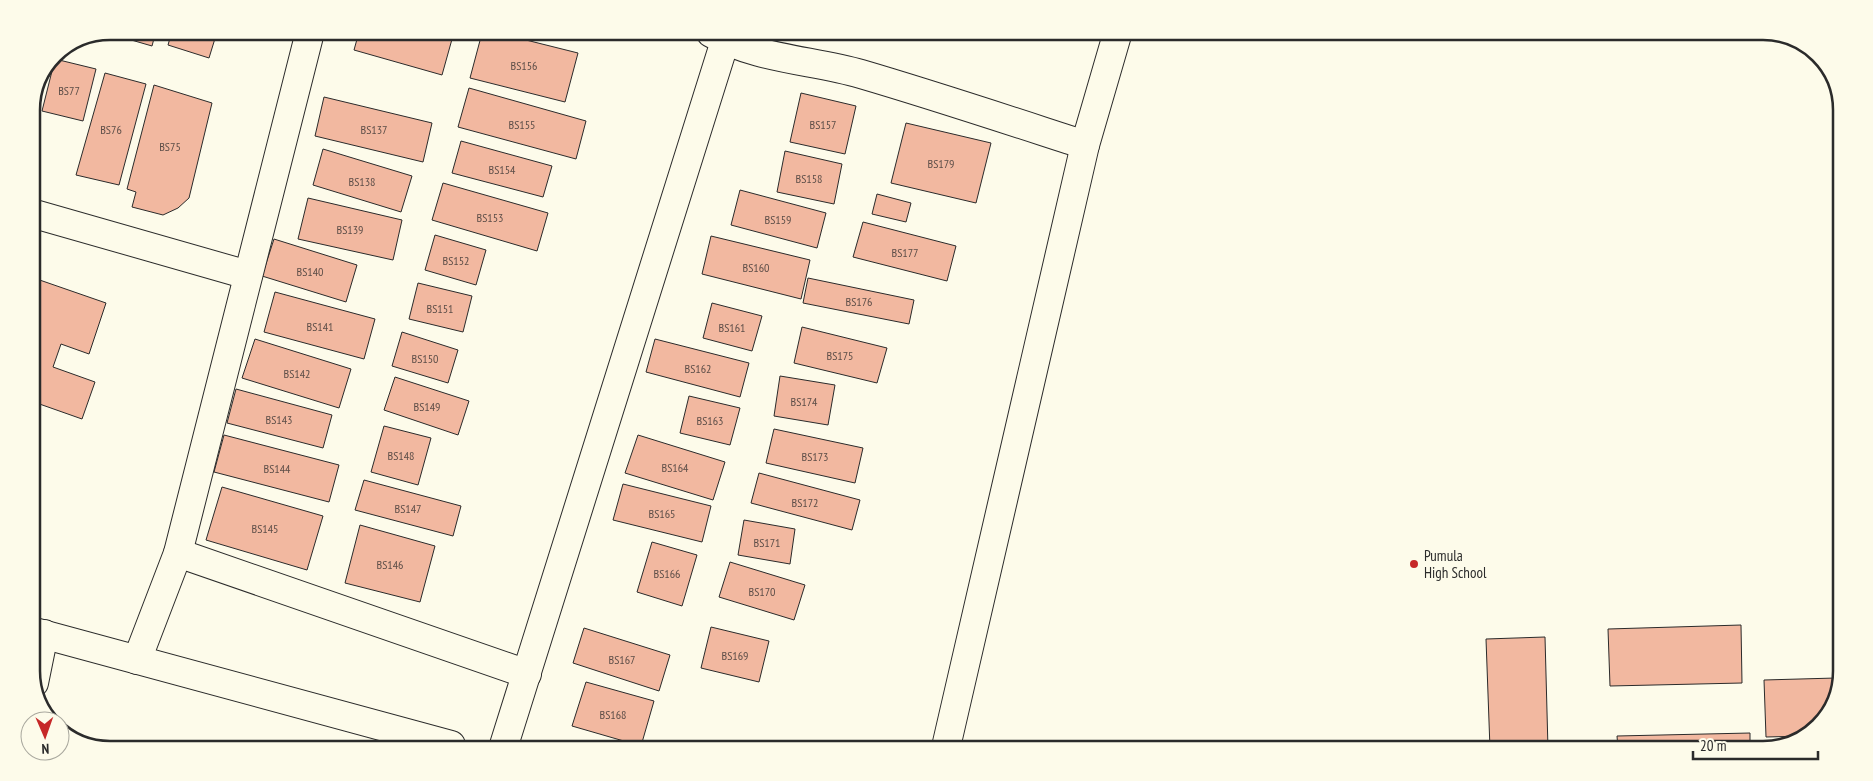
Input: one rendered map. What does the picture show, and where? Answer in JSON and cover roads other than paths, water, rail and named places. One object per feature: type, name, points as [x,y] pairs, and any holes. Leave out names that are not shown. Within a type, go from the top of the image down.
[{"type":"street","points":[[137,660],[178,553],[308,40]]},
{"type":"street","points":[[505,741],[717,40]]},
{"type":"street","points":[[727,40],[773,56],[859,74],[1085,145]]},
{"type":"street","points":[[947,741],[1085,145],[1115,40]]},
{"type":"street","points":[[40,216],[248,274]]},
{"type":"street","points":[[178,553],[527,674]]},
{"type":"street","points":[[40,633],[398,738],[421,741]]},
{"type":"place","name":"Pumula High School","points":[[1414,564]]}]
